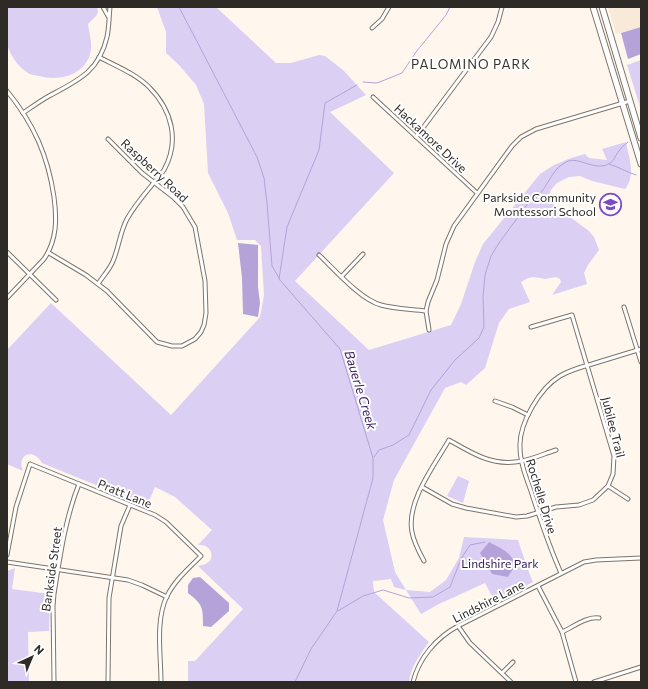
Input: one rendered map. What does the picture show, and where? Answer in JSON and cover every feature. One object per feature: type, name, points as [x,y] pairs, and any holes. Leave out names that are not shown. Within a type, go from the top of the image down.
[{"type":"main road","points":[[593,7],[641,164]]},
{"type":"main road","points":[[602,7],[641,138]]},
{"type":"street","points":[[103,7],[108,16]]},
{"type":"street","points":[[23,113],[48,96],[82,78],[89,72],[99,57],[107,37],[110,7]]},
{"type":"street","points":[[372,28],[382,19],[389,7]]},
{"type":"street","points":[[416,137],[491,38],[498,22],[502,7]]},
{"type":"street","points":[[98,284],[114,260],[119,238],[127,220],[135,206],[164,170],[171,157],[172,148],[172,130],[168,117],[160,101],[149,87],[136,77],[99,57]]},
{"type":"street","points":[[7,92],[23,113],[40,144],[51,178],[56,220],[54,237],[49,253],[7,298]]},
{"type":"street","name":"Hackamore Drive","points":[[373,97],[477,193]]},
{"type":"street","points":[[429,330],[426,310],[431,293],[439,276],[450,235],[454,226],[512,146],[521,137],[536,129],[630,101]]},
{"type":"street","name":"Raspberry Road","points":[[49,253],[69,264],[98,284],[117,300],[157,342],[172,346],[182,346],[195,339],[201,332],[206,313],[205,281],[195,227],[178,202],[128,160],[108,139]]},
{"type":"street","points":[[7,252],[56,300]]},
{"type":"street","points":[[342,276],[363,254]]},
{"type":"street","points":[[319,255],[363,296],[376,304],[382,306],[426,310]]},
{"type":"street","points":[[624,307],[639,350],[641,362]]},
{"type":"street","name":"Jubilee Trail","points":[[531,327],[572,315],[614,456],[614,467],[608,486]]},
{"type":"street","name":"Rochelle Drive","points":[[561,573],[548,545],[522,461],[520,439],[528,415],[552,382],[565,373],[639,350]]},
{"type":"street","points":[[495,401],[528,415]]},
{"type":"street","points":[[424,561],[414,540],[411,522],[412,512],[415,500],[449,440],[487,460],[502,463],[522,461],[556,450]]},
{"type":"street","name":"Pratt Lane","points":[[7,555],[16,507],[30,464],[163,519],[201,556],[177,581],[167,597]]},
{"type":"street","name":"Bankside Street","points":[[54,682],[53,606],[68,516],[79,484]]},
{"type":"street","points":[[422,487],[452,504],[516,517],[527,516],[556,507],[587,503],[598,496],[608,486],[628,499]]},
{"type":"street","points":[[108,682],[108,604],[122,526],[130,505]]},
{"type":"street","name":"Lindshire Lane","points":[[413,682],[417,668],[425,656],[441,638],[458,626],[578,565],[590,561],[641,558]]},
{"type":"street","points":[[7,562],[112,577],[136,583],[167,597],[160,620],[161,682]]},
{"type":"street","points":[[538,586],[562,632],[576,682]]},
{"type":"street","points":[[562,632],[592,618],[599,618]]},
{"type":"street","points":[[458,626],[470,643],[511,682]]},
{"type":"street","points":[[502,673],[513,662]]},
{"type":"street","points":[[594,682],[641,667]]},
{"type":"shaded area","points":[[608,7],[641,7],[641,27],[616,34]]},
{"type":"shaded area","points":[[641,27],[641,54],[628,59],[621,33]]},
{"type":"shaded area","points":[[238,243],[258,245],[258,287],[260,303],[258,317],[243,314],[242,278]]},
{"type":"shaded area","points":[[489,542],[507,552],[513,560],[513,569],[508,577],[492,574],[480,553]]},
{"type":"shaded area","points":[[200,577],[229,603],[229,611],[211,627],[203,626],[201,607],[188,593],[188,585],[193,578]]},
{"type":"green space","points":[[7,7],[97,7],[97,15],[88,24],[91,49],[89,58],[85,65],[72,74],[64,77],[47,78],[29,74],[19,66],[10,53],[7,45]]},
{"type":"green space","points":[[157,7],[216,7],[276,63],[291,63],[319,55],[325,56],[343,70],[366,95],[330,112],[394,173],[295,281],[369,350],[451,325],[461,304],[475,262],[483,244],[540,174],[554,165],[585,154],[589,158],[607,160],[602,149],[626,142],[631,172],[625,189],[592,181],[580,176],[569,177],[557,183],[551,190],[549,196],[551,203],[589,231],[594,237],[599,250],[584,273],[587,284],[552,295],[561,282],[560,279],[556,277],[545,279],[534,277],[528,278],[521,282],[530,302],[509,309],[499,323],[485,368],[466,385],[461,382],[445,388],[394,480],[383,520],[395,572],[406,590],[394,587],[391,579],[373,581],[374,592],[429,642],[414,666],[409,682],[188,682],[188,661],[195,661],[243,609],[198,566],[209,562],[211,558],[211,553],[207,547],[198,545],[212,530],[175,497],[155,487],[147,506],[42,463],[34,455],[30,454],[24,457],[21,465],[23,471],[7,464],[7,350],[51,303],[171,415],[260,317],[264,295],[261,246],[255,240],[237,240],[228,213],[208,173],[204,104],[196,85],[179,65],[166,53],[166,32]]},
{"type":"green space","points":[[641,60],[641,110],[627,65]]},
{"type":"green space","points":[[458,476],[469,481],[463,503],[447,496]]},
{"type":"green space","name":"Lindshire Park","points":[[464,537],[518,540],[533,582],[495,602],[485,583],[421,614],[406,590],[430,592],[446,580],[459,558]]},
{"type":"green space","points":[[15,568],[12,589],[50,594],[49,631],[28,632],[29,682],[7,682],[7,571]]},
{"type":"waterway","points":[[179,7],[257,157],[264,178],[272,266],[279,278]]},
{"type":"waterway","name":"Bauerle Creek","points":[[363,82],[377,83],[402,73],[416,52],[446,15],[450,7]]},
{"type":"waterway","name":"Bauerle Creek","points":[[295,682],[311,649],[337,611],[373,478],[373,458],[340,349],[279,279],[287,227],[319,150],[325,103],[357,85]]},
{"type":"waterway","points":[[374,457],[379,450],[393,445],[409,435],[431,390],[455,360],[479,338],[484,327],[483,297],[485,275],[491,256],[529,202],[540,194],[555,171],[566,162],[571,160],[605,166],[614,159],[621,148],[628,142]]},
{"type":"waterway","points":[[609,164],[636,175]]},
{"type":"waterway","points":[[338,611],[363,596],[383,590],[409,598],[433,597],[450,587],[461,559],[470,545],[485,542]]},
{"type":"place","name":"Parkside Community Montessori School","points":[[611,204]]},
{"type":"district","name":"PALOMINO PARK","points":[[471,64]]}]
